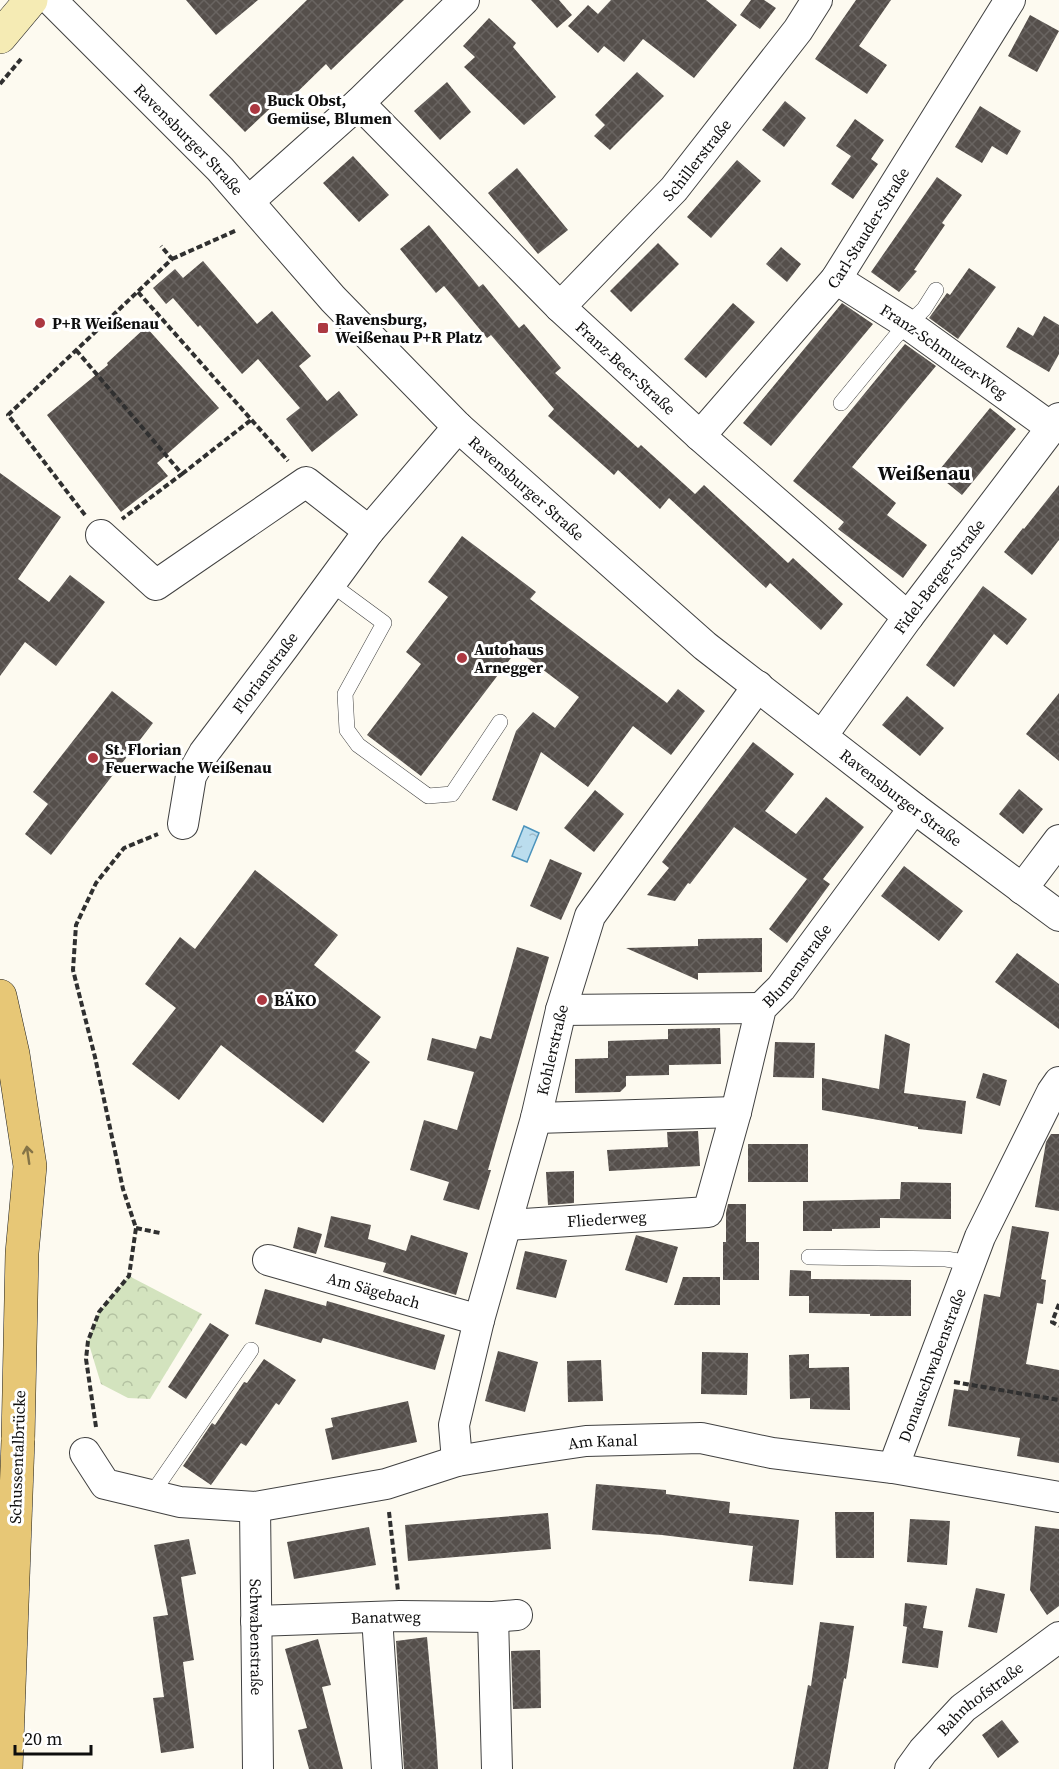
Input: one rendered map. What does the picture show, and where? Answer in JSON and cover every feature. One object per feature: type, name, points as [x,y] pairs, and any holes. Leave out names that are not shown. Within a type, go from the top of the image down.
[{"type":"main road","points":[[0,36],[31,0]]},
{"type":"main road","points":[[0,996],[13,1054],[30,1166],[22,1243]]},
{"type":"main road","points":[[0,1122],[22,1243]]},
{"type":"main road","name":"Schussentalbrücke","points":[[6,1769],[18,1440],[22,1243]]},
{"type":"street","name":"Ravensburger Straße","points":[[51,0],[220,169],[333,299],[458,427],[705,646],[914,808],[1059,916]]},
{"type":"street","points":[[255,210],[464,0]]},
{"type":"street","name":"Schillerstraße","points":[[560,307],[674,189],[798,30],[817,0]]},
{"type":"street","name":"Carl-Stauder-Straße","points":[[700,436],[836,279],[1010,0]]},
{"type":"street","name":"Franz-Beer-Straße","points":[[359,103],[560,307],[700,436],[908,616]]},
{"type":"street","name":"Franz-Schmuzer-Weg","points":[[836,279],[909,324],[1056,423]]},
{"type":"street","name":"Fidel-Berger-Straße","points":[[822,736],[908,616],[1056,423]]},
{"type":"street","name":"Florianstraße","points":[[183,824],[192,776],[204,753],[369,531],[458,427]]},
{"type":"street","points":[[101,535],[156,585],[306,482],[369,531]]},
{"type":"street","name":"Kohlerstraße","points":[[457,1461],[453,1425],[479,1320],[536,1118],[561,1010],[590,916],[758,686]]},
{"type":"street","name":"Blumenstraße","points":[[708,1212],[736,1112],[761,1008],[781,988],[914,808]]},
{"type":"street","points":[[1022,889],[1059,840]]},
{"type":"street","points":[[561,1010],[761,1008]]},
{"type":"street","name":"Donauschwabenstraße","points":[[893,1468],[985,1227],[1059,1082]]},
{"type":"street","points":[[536,1118],[736,1112]]},
{"type":"street","name":"Fliederweg","points":[[507,1226],[708,1212]]},
{"type":"street","name":"Am Sägebach","points":[[268,1260],[479,1320]]},
{"type":"street","name":"Am Kanal","points":[[85,1453],[105,1484],[180,1502],[255,1507],[386,1484],[457,1461],[586,1441],[701,1438],[772,1453],[893,1468],[1059,1497]]},
{"type":"street","name":"Schwabenstraße","points":[[255,1507],[258,1769]]},
{"type":"street","points":[[387,1769],[389,1616]]},
{"type":"street","name":"Banatweg","points":[[256,1621],[389,1616],[505,1616],[497,1769]]},
{"type":"street","name":"Bahnhofstraße","points":[[910,1769],[923,1751],[963,1708],[1059,1637]]},
{"type":"lane","points":[[842,403],[896,336],[924,309],[936,290]]},
{"type":"lane","points":[[331,584],[384,623],[345,694],[347,730],[358,744],[428,796],[452,794],[500,722]]},
{"type":"lane","points":[[809,1257],[946,1258],[970,1263]]},
{"type":"lane","points":[[151,1495],[251,1350]]},
{"type":"path","points":[[251,420],[101,535],[8,415],[172,259],[255,210]]},
{"type":"path","points":[[162,246],[172,259]]},
{"type":"path","points":[[137,291],[306,482]]},
{"type":"path","points":[[76,350],[182,474]]},
{"type":"path","points":[[85,1453],[96,1429],[86,1359],[88,1341],[99,1312],[129,1276],[136,1228],[123,1189],[95,1057],[73,970],[76,925],[96,883],[124,848],[183,824]]},
{"type":"path","points":[[136,1228],[160,1233]]},
{"type":"path","points":[[1059,1304],[1052,1322],[1059,1326]]},
{"type":"path","points":[[926,1377],[1059,1400]]},
{"type":"path","points":[[386,1484],[389,1616]]},
{"type":"green space","points":[[129,1276],[202,1314],[150,1399],[128,1398],[101,1384],[88,1341],[99,1312]]},
{"type":"water","points":[[524,826],[539,833],[527,862],[512,856]]},
{"type":"building","points":[[186,0],[258,0],[216,35]]},
{"type":"building","points":[[307,0],[404,0],[331,70],[326,64],[283,106],[278,101],[245,132],[209,95]]},
{"type":"building","points":[[531,0],[559,0],[572,15],[557,28]]},
{"type":"building","points":[[611,0],[706,0],[737,25],[694,78],[643,39],[624,62],[604,46],[598,53],[568,26],[588,5],[598,14]]},
{"type":"building","points":[[751,0],[764,0],[776,8],[760,29],[740,15]]},
{"type":"building","points":[[856,0],[891,0],[859,46],[887,65],[867,94],[815,59]]},
{"type":"building","points":[[1030,15],[1059,31],[1037,72],[1008,56]]},
{"type":"building","points":[[489,18],[516,43],[513,47],[556,97],[524,125],[464,67],[475,57],[463,46]]},
{"type":"building","points":[[637,72],[664,96],[610,150],[594,136],[605,125],[595,115]]},
{"type":"building","points":[[447,82],[471,112],[440,140],[414,111]]},
{"type":"building","points":[[785,101],[806,118],[784,147],[762,130]]},
{"type":"building","points":[[980,106],[1021,131],[1007,155],[992,146],[982,163],[955,147]]},
{"type":"building","points":[[855,119],[884,140],[871,159],[878,164],[853,199],[831,184],[851,156],[836,146]]},
{"type":"building","points":[[353,156],[389,195],[359,222],[323,183]]},
{"type":"building","points":[[737,160],[761,181],[711,238],[687,217]]},
{"type":"building","points":[[517,168],[568,230],[538,254],[488,193]]},
{"type":"building","points":[[937,177],[962,195],[942,223],[945,225],[914,270],[917,271],[899,292],[871,272]]},
{"type":"building","points":[[429,225],[479,287],[483,284],[519,328],[524,324],[561,368],[555,373],[638,448],[641,445],[695,494],[704,485],[788,563],[793,558],[843,604],[821,630],[770,583],[766,588],[669,498],[660,509],[618,470],[614,475],[548,416],[554,409],[491,335],[487,338],[444,286],[436,293],[400,249]]},
{"type":"building","points":[[658,243],[679,264],[631,312],[610,291]]},
{"type":"building","points":[[781,247],[801,264],[787,282],[766,264]]},
{"type":"building","points":[[203,261],[257,324],[272,311],[311,356],[299,366],[327,401],[339,391],[358,415],[312,452],[286,419],[300,408],[258,359],[242,374],[200,325],[198,327],[173,298],[166,304],[153,288],[175,269],[183,278]]},
{"type":"building","points":[[969,268],[996,287],[958,339],[929,318],[947,293],[950,295]]},
{"type":"building","points":[[733,303],[755,322],[706,378],[684,359]]},
{"type":"building","points":[[842,303],[873,324],[771,446],[743,423]]},
{"type":"building","points":[[1044,316],[1059,325],[1059,354],[1049,372],[1006,347],[1018,327],[1033,336]]},
{"type":"building","points":[[146,327],[219,408],[157,463],[168,476],[121,512],[47,415],[108,365],[107,363]]},
{"type":"building","points":[[905,344],[936,366],[852,467],[896,503],[887,515],[927,545],[903,578],[838,529],[844,522],[793,481]]},
{"type":"building","points":[[990,408],[1016,429],[962,495],[936,474]]},
{"type":"building","points":[[0,473],[61,517],[18,579],[49,602],[70,575],[105,602],[56,666],[25,642],[0,676]]},
{"type":"building","points":[[1059,485],[1059,540],[1032,575],[1004,552]]},
{"type":"building","name":"Autohaus Arnegger","points":[[462,536],[536,592],[530,599],[667,703],[678,689],[705,711],[671,755],[633,726],[588,787],[541,752],[517,811],[492,800],[516,731],[533,712],[555,728],[579,697],[517,650],[421,776],[367,735],[421,664],[406,652],[448,597],[428,582]]},
{"type":"building","points":[[983,586],[1027,619],[1007,645],[994,634],[954,687],[926,665]]},
{"type":"building","name":"St. Florian Feuerwache Weißenau","points":[[112,691],[153,723],[51,855],[25,834],[48,804],[33,792]]},
{"type":"building","points":[[1059,693],[1059,761],[1026,734]]},
{"type":"building","points":[[907,696],[944,728],[920,756],[882,725]]},
{"type":"building","points":[[753,742],[794,774],[765,811],[796,834],[826,797],[864,827],[823,879],[830,884],[787,943],[769,929],[807,879],[734,827],[675,901],[647,895],[669,868],[662,862]]},
{"type":"building","points":[[1019,789],[1043,809],[1023,834],[999,814]]},
{"type":"building","points":[[595,790],[624,814],[594,852],[564,828]]},
{"type":"building","points":[[550,859],[582,873],[561,920],[530,906]]},
{"type":"building","points":[[904,866],[963,911],[939,941],[881,896]]},
{"type":"building","name":"BÄKO","points":[[255,870],[338,935],[314,965],[381,1017],[355,1051],[370,1062],[323,1123],[221,1045],[179,1100],[132,1064],[176,1008],[145,984],[180,937],[195,949]]},
{"type":"building","points":[[762,938],[762,972],[698,973],[698,980],[626,948],[698,946],[698,939]]},
{"type":"building","points":[[517,947],[549,957],[488,1170],[491,1170],[479,1210],[443,1200],[449,1182],[410,1170],[424,1120],[457,1130],[474,1072],[427,1060],[432,1038],[476,1049],[480,1036],[491,1039]]},
{"type":"building","points":[[1017,953],[1059,984],[1059,1029],[995,982]]},
{"type":"building","points":[[720,1028],[721,1064],[669,1065],[669,1075],[626,1076],[626,1086],[620,1092],[575,1093],[575,1059],[608,1058],[608,1041],[668,1039],[668,1029]]},
{"type":"building","points":[[885,1034],[910,1044],[904,1093],[966,1101],[962,1134],[918,1129],[918,1127],[822,1110],[822,1078],[879,1089]]},
{"type":"building","points":[[775,1042],[815,1043],[814,1078],[773,1077]]},
{"type":"building","points":[[983,1073],[1007,1080],[1000,1106],[976,1098]]},
{"type":"building","points":[[698,1131],[700,1166],[609,1171],[607,1150],[668,1147],[667,1132]]},
{"type":"building","points":[[1051,1134],[1059,1134],[1059,1211],[1035,1207],[1046,1142]]},
{"type":"building","points":[[748,1144],[808,1144],[808,1182],[748,1182]]},
{"type":"building","points":[[574,1171],[574,1203],[548,1205],[546,1172]]},
{"type":"building","points":[[901,1182],[951,1183],[951,1219],[880,1218],[880,1228],[803,1231],[803,1201],[900,1199]]},
{"type":"building","points":[[728,1204],[746,1204],[746,1242],[759,1242],[759,1280],[723,1280],[723,1242],[726,1242]]},
{"type":"building","points":[[331,1216],[371,1225],[368,1239],[406,1251],[411,1235],[468,1253],[456,1295],[383,1272],[386,1263],[324,1247]]},
{"type":"building","points":[[1012,1226],[1049,1232],[1041,1279],[1046,1280],[1043,1304],[1037,1303],[1026,1364],[1059,1370],[1059,1463],[1017,1456],[1020,1438],[948,1426],[954,1389],[968,1391],[984,1294],[1000,1297]]},
{"type":"building","points":[[298,1227],[322,1234],[316,1254],[293,1248]]},
{"type":"building","points":[[636,1235],[678,1247],[667,1283],[625,1270]]},
{"type":"building","points":[[525,1251],[567,1260],[556,1298],[516,1289]]},
{"type":"building","points":[[790,1270],[811,1271],[811,1279],[911,1280],[911,1316],[809,1313],[809,1296],[789,1296]]},
{"type":"building","points":[[683,1277],[720,1277],[720,1305],[674,1305]]},
{"type":"building","points":[[265,1289],[326,1306],[327,1301],[445,1335],[435,1370],[323,1338],[321,1343],[255,1324]]},
{"type":"building","points":[[210,1323],[229,1335],[186,1399],[168,1387]]},
{"type":"building","points":[[498,1351],[538,1362],[525,1412],[485,1401]]},
{"type":"building","points":[[702,1352],[748,1353],[747,1395],[701,1394]]},
{"type":"building","points":[[809,1354],[809,1368],[849,1367],[850,1410],[810,1409],[810,1398],[790,1399],[789,1355]]},
{"type":"building","points":[[264,1359],[296,1380],[279,1405],[276,1403],[246,1446],[241,1443],[211,1485],[183,1466],[212,1423],[215,1425],[244,1382],[247,1383]]},
{"type":"building","points":[[601,1360],[603,1401],[568,1402],[567,1361]]},
{"type":"building","points":[[408,1401],[417,1442],[332,1460],[325,1429],[333,1427],[331,1418]]},
{"type":"building","points":[[596,1484],[666,1490],[666,1494],[730,1502],[729,1513],[799,1520],[793,1585],[749,1581],[753,1546],[662,1535],[592,1530]]},
{"type":"building","points":[[835,1512],[874,1512],[874,1558],[836,1558]]},
{"type":"building","points":[[548,1513],[551,1549],[408,1561],[405,1525]]},
{"type":"building","points":[[910,1519],[950,1521],[947,1565],[907,1562]]},
{"type":"building","points":[[1035,1526],[1059,1529],[1059,1606],[1047,1615],[1030,1590]]},
{"type":"building","points":[[369,1527],[376,1565],[294,1579],[287,1542]]},
{"type":"building","points":[[189,1539],[196,1574],[181,1577],[194,1660],[183,1662],[194,1748],[161,1753],[153,1698],[164,1697],[153,1617],[168,1615],[154,1545]]},
{"type":"building","points":[[976,1588],[1005,1594],[997,1633],[968,1627]]},
{"type":"building","points":[[905,1603],[927,1606],[923,1628],[943,1631],[938,1668],[902,1663],[907,1627],[903,1626]]},
{"type":"building","points":[[820,1622],[854,1626],[846,1679],[844,1678],[828,1769],[793,1769],[808,1685],[811,1686]]},
{"type":"building","points":[[427,1637],[438,1769],[404,1769],[396,1641]]},
{"type":"building","points":[[318,1639],[331,1685],[322,1687],[343,1769],[309,1769],[298,1730],[307,1728],[285,1649]]},
{"type":"building","points":[[540,1650],[541,1708],[513,1709],[511,1651]]},
{"type":"building","points":[[1002,1720],[1019,1742],[998,1758],[982,1735]]},
{"type":"place","name":"Buck Obst, Gemüse, Blumen","points":[[255,109]]},
{"type":"place","name":"P+R Weißenau","points":[[40,323]]},
{"type":"place","name":"Ravensburg, Weißenau P+R Platz","points":[[323,328]]},
{"type":"place","name":"Autohaus Arnegger","points":[[462,658]]},
{"type":"place","name":"St. Florian Feuerwache Weißenau","points":[[93,758]]},
{"type":"place","name":"BÄKO","points":[[262,1000]]},
{"type":"district","name":"Weißenau","points":[[924,473]]}]
